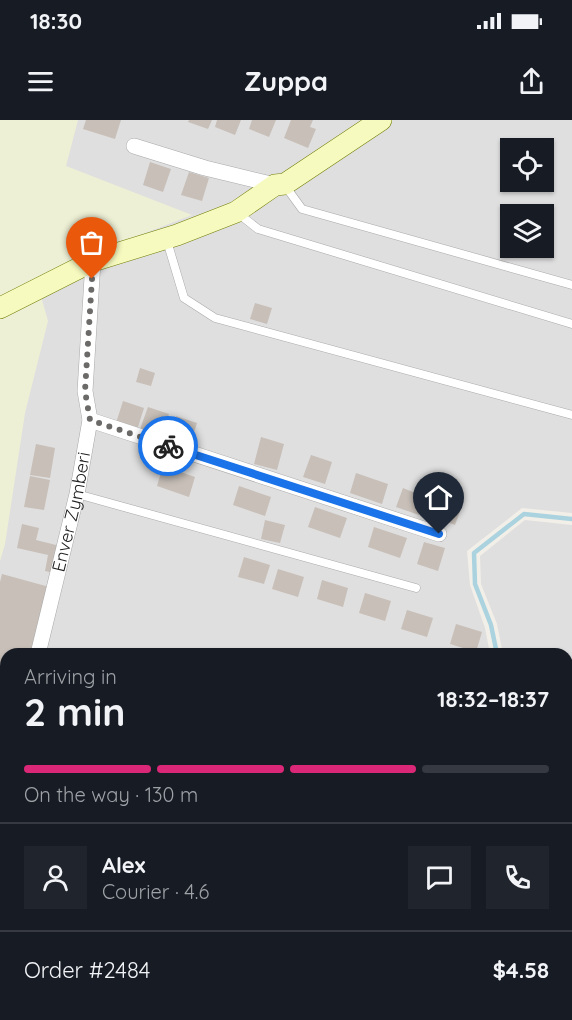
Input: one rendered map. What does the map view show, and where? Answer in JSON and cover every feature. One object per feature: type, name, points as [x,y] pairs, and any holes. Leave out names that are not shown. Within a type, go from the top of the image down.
[{"type":"street","points":[[0,308],[93,261],[166,238],[236,212],[380,120]]},
{"type":"street","points":[[134,146],[205,168],[280,185]]},
{"type":"street","name":"Enver Zymberi","points":[[39,648],[77,494],[90,420],[85,391],[93,261]]},
{"type":"street","points":[[90,420],[439,534]]},
{"type":"lane","points":[[280,185],[302,209],[572,285]]},
{"type":"lane","points":[[236,212],[258,229],[572,324]]},
{"type":"lane","points":[[166,238],[184,298],[215,318],[572,415]]},
{"type":"lane","points":[[77,494],[416,588]]},
{"type":"shaded area","points":[[0,120],[572,120],[572,513],[522,508],[467,551],[470,585],[485,628],[489,648],[0,648]]},
{"type":"shaded area","points":[[525,520],[572,525],[572,648],[502,648],[497,624],[481,584],[480,556]]},
{"type":"green space","points":[[0,120],[78,120],[66,166],[192,215],[65,264],[36,279],[48,321],[25,413],[5,544],[0,561]]},
{"type":"building","points":[[86,120],[121,120],[115,139],[83,129]]},
{"type":"building","points":[[189,120],[212,120],[208,129],[188,122]]},
{"type":"building","points":[[217,120],[241,120],[235,135],[215,127]]},
{"type":"building","points":[[252,120],[276,120],[269,137],[249,129]]},
{"type":"building","points":[[291,120],[313,120],[310,127],[316,129],[308,148],[284,138]]},
{"type":"building","points":[[150,162],[171,169],[163,192],[143,185]]},
{"type":"building","points":[[189,172],[209,178],[202,201],[181,195]]},
{"type":"building","points":[[255,303],[272,308],[267,324],[250,319]]},
{"type":"building","points":[[140,368],[155,373],[151,386],[136,382]]},
{"type":"building","points":[[123,401],[144,408],[137,430],[116,423]]},
{"type":"building","points":[[148,407],[169,414],[162,436],[140,429]]},
{"type":"building","points":[[176,416],[197,423],[190,445],[168,438]]},
{"type":"building","points":[[261,437],[284,444],[277,470],[254,464]]},
{"type":"building","points":[[36,444],[55,448],[50,478],[30,475]]},
{"type":"building","points":[[311,455],[332,462],[325,484],[303,477]]},
{"type":"building","points":[[163,466],[195,477],[189,497],[157,486]]},
{"type":"building","points":[[356,473],[388,484],[382,504],[350,493]]},
{"type":"building","points":[[30,476],[50,480],[44,510],[24,507]]},
{"type":"building","points":[[239,486],[271,497],[265,516],[233,505]]},
{"type":"building","points":[[403,488],[425,497],[419,515],[396,507]]},
{"type":"building","points":[[440,497],[462,506],[455,525],[432,516]]},
{"type":"building","points":[[315,507],[347,518],[340,538],[308,527]]},
{"type":"building","points":[[265,520],[285,525],[280,543],[261,539]]},
{"type":"building","points":[[22,524],[39,528],[36,540],[60,546],[54,573],[45,571],[48,555],[17,548]]},
{"type":"building","points":[[374,527],[407,538],[400,558],[368,547]]},
{"type":"building","points":[[424,542],[445,548],[438,571],[417,564]]},
{"type":"building","points":[[244,557],[270,565],[264,584],[238,577]]},
{"type":"building","points":[[278,569],[304,577],[298,597],[272,589]]},
{"type":"building","points":[[2,574],[53,588],[37,648],[0,648]]},
{"type":"building","points":[[322,580],[348,588],[343,607],[317,599]]},
{"type":"building","points":[[365,593],[391,601],[385,621],[359,613]]},
{"type":"building","points":[[407,610],[433,618],[427,637],[401,629]]},
{"type":"building","points":[[456,624],[482,632],[477,648],[463,648],[450,644]]},
{"type":"waterway","points":[[496,648],[491,625],[475,584],[474,553],[524,514],[572,519]]},
{"type":"way so far","points":[[92,279],[85,391],[90,420],[168,446]]},
{"type":"route","points":[[168,446],[439,534]]}]
